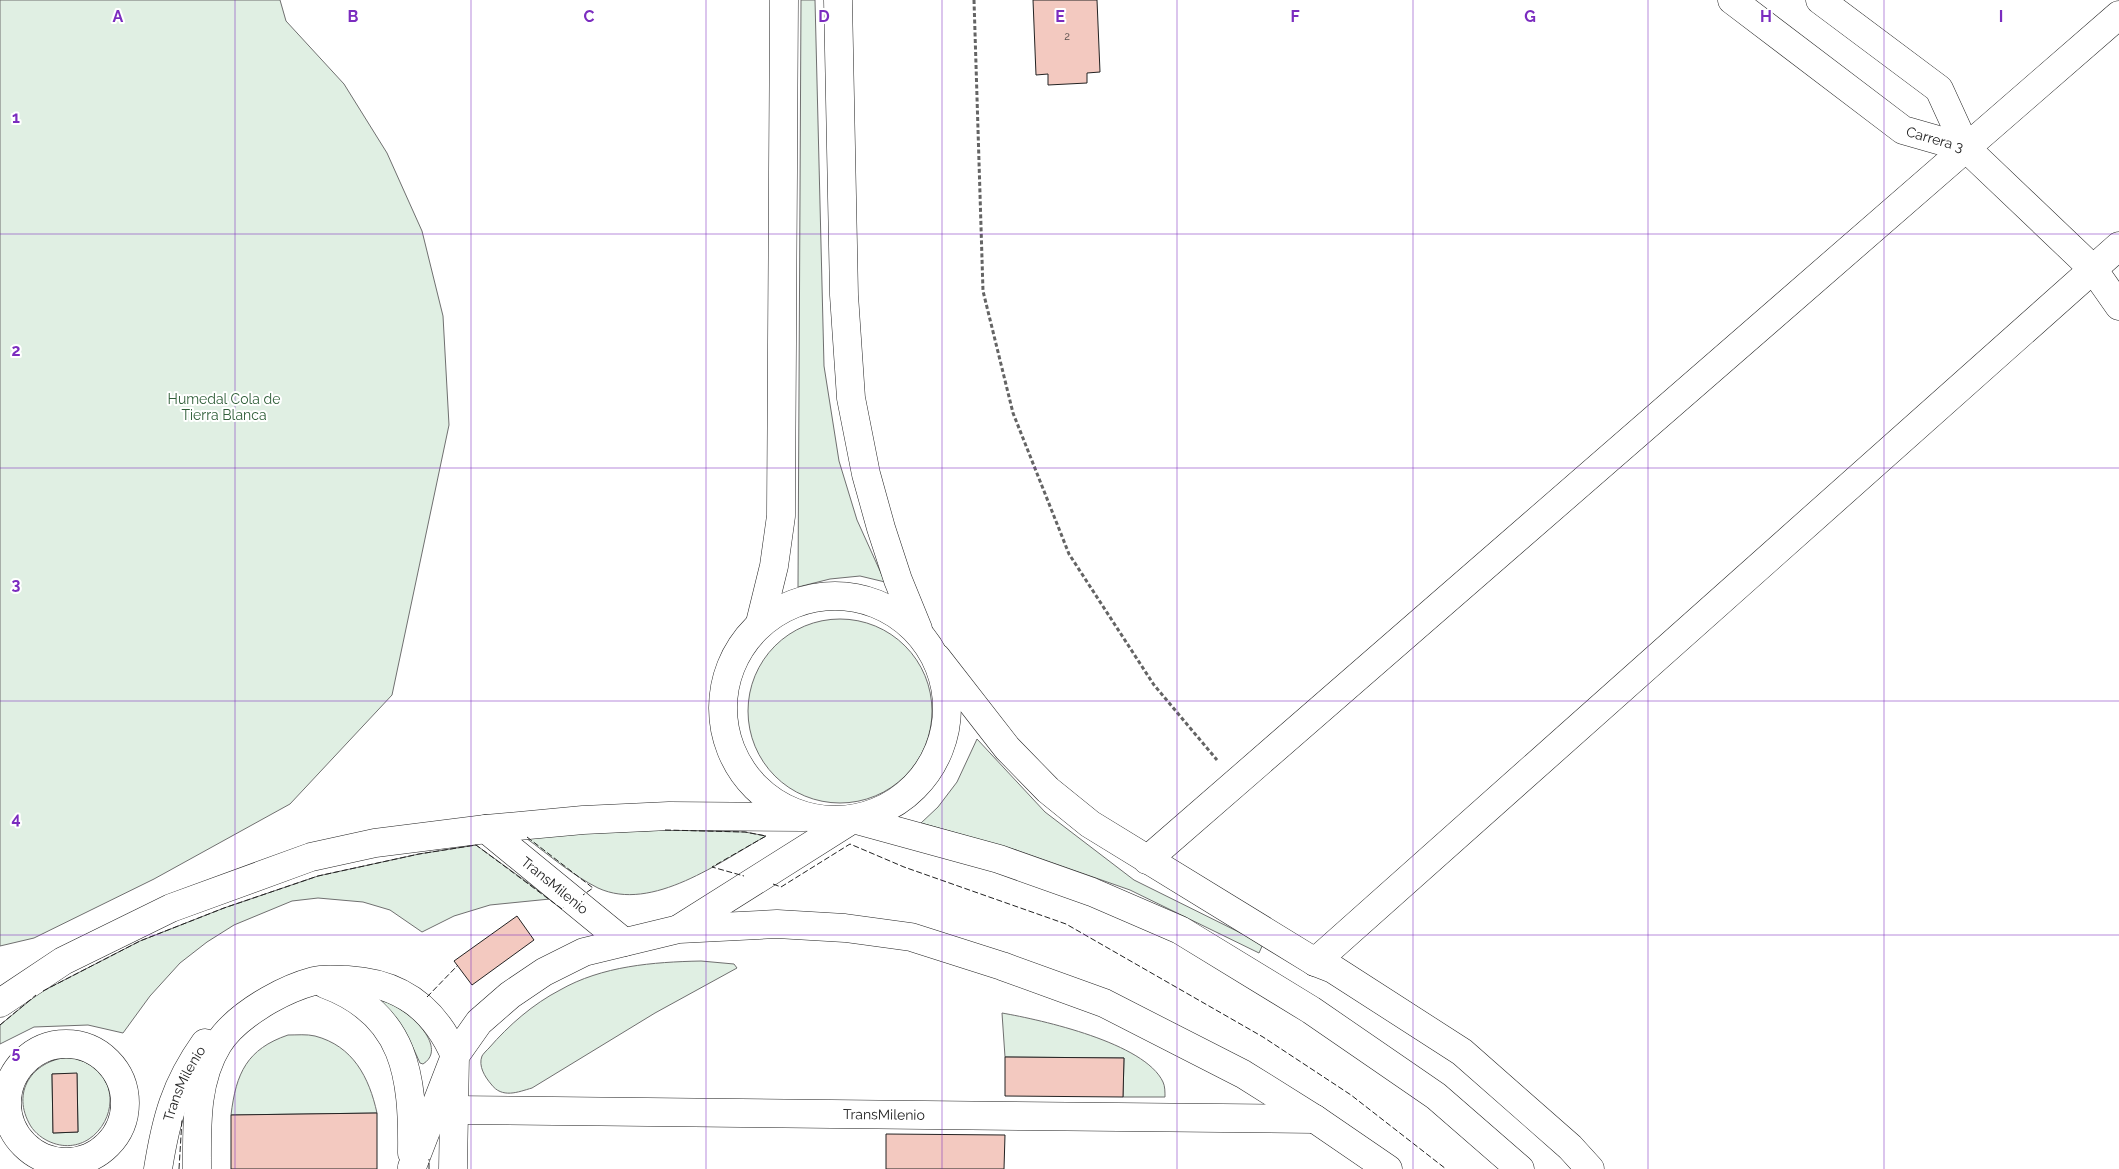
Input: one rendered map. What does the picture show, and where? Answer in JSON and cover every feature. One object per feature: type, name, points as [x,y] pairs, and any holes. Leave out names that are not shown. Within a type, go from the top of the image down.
[{"type":"street","points":[[760,623],[774,566],[781,516],[784,0]]},
{"type":"street","points":[[838,0],[844,296],[851,398],[866,474],[881,528],[898,580],[918,630],[937,658],[1007,748],[1048,790],[1090,824],[1315,962],[1333,969],[1462,1052],[1570,1147],[1590,1169]]},
{"type":"street","name":"Carrera 3","points":[[1732,0],[1904,130],[1966,148]]},
{"type":"street","name":"Carrera 3","points":[[1820,0],[1939,89],[1966,148]]},
{"type":"street","points":[[1147,860],[2119,15]]},
{"type":"street","points":[[1966,148],[2093,269],[2119,306]]},
{"type":"street","points":[[1315,962],[2119,246]]},
{"type":"street","points":[[804,817],[774,803],[749,781],[731,752],[723,720],[724,687],[736,656],[746,638],[760,623],[790,605],[823,595],[858,597],[890,609],[918,630]]},
{"type":"street","points":[[853,819],[887,808],[915,787],[936,759],[947,726],[947,691],[937,658]]},
{"type":"street","points":[[0,1003],[71,957],[171,908],[311,858],[375,843],[486,829],[583,820],[669,816],[853,819],[999,859],[1092,892],[1180,930],[1311,1010],[1436,1096],[1520,1169]]},
{"type":"street","name":"TransMilenio","points":[[679,929],[853,819]]},
{"type":"street","name":"TransMilenio","points":[[486,829],[624,942]]},
{"type":"street","name":"TransMilenio","points":[[412,1168],[455,1056],[479,1022],[510,995],[544,972],[584,952],[679,929],[776,924],[844,928],[910,937],[1002,966],[1104,1003],[1243,1074],[1388,1169]]},
{"type":"street","name":"TransMilenio","points":[[197,1169],[198,1116],[204,1076],[218,1044],[234,1025],[254,1009],[283,992],[316,980],[347,992],[374,1012],[396,1042],[408,1076],[412,1118],[412,1168]]},
{"type":"street","name":"TransMilenio","points":[[158,1169],[164,1132],[179,1085],[191,1062],[213,1030],[244,996],[266,987],[316,980],[358,981],[380,985],[400,993],[421,1005],[436,1021],[448,1039],[455,1056],[453,1169]]},
{"type":"street","points":[[0,1062],[47,1046],[65,1043],[83,1046],[100,1054],[113,1067],[121,1082],[125,1098],[124,1115],[118,1131],[108,1144],[92,1157],[72,1162],[52,1161],[33,1153],[18,1140],[9,1123],[6,1105],[9,1086],[17,1069],[30,1056],[47,1046]]},
{"type":"street","name":"TransMilenio","points":[[453,1110],[1315,1120]]},
{"type":"path","points":[[974,0],[983,291],[1013,412],[1069,554],[1154,685],[1236,782]]},
{"type":"green space","name":"Humedal Cola de Tierra Blanca","points":[[0,0],[280,0],[286,21],[344,84],[387,153],[422,231],[443,316],[449,425],[392,695],[290,804],[154,879],[34,938],[0,946]]},
{"type":"green space","points":[[801,0],[815,0],[824,366],[839,461],[857,520],[885,582],[860,576],[830,579],[798,587]]},
{"type":"green space","points":[[831,619],[849,619],[875,626],[891,634],[905,646],[917,660],[925,676],[932,702],[932,720],[925,746],[917,762],[905,776],[891,788],[867,799],[849,803],[831,803],[813,799],[789,788],[763,762],[752,738],[748,720],[748,702],[752,684],[763,660],[789,634],[813,623]]},
{"type":"green space","points":[[977,739],[1045,812],[1134,880],[1263,944],[1259,953],[1130,890],[1019,851],[921,823],[938,807],[957,782]]},
{"type":"green space","points":[[666,830],[745,832],[766,836],[685,881],[641,894],[619,894],[598,888],[570,871],[526,838],[543,835]]},
{"type":"green space","points":[[476,845],[550,899],[490,905],[454,916],[422,932],[390,910],[363,902],[318,898],[292,901],[234,925],[207,942],[180,963],[150,996],[123,1033],[88,1025],[34,1027],[0,1044],[0,1025],[39,993],[140,941],[224,908],[318,876],[419,854]]},
{"type":"green space","points":[[701,961],[734,964],[737,968],[655,1013],[532,1088],[510,1093],[500,1092],[495,1089],[484,1075],[481,1060],[484,1053],[522,1016],[560,990],[593,975],[628,967],[646,964]]},
{"type":"green space","points":[[378,1000],[398,1007],[419,1025],[427,1036],[431,1046],[430,1056],[423,1064],[420,1063],[410,1041]]},
{"type":"green space","points":[[1002,1013],[1042,1021],[1115,1045],[1153,1068],[1163,1082],[1165,1097],[1123,1097],[1124,1058],[1005,1057]]},
{"type":"green space","points":[[288,1035],[315,1036],[340,1047],[349,1055],[364,1075],[377,1113],[231,1115],[236,1087],[246,1064],[262,1048]]},
{"type":"green space","points":[[71,1057],[93,1067],[106,1082],[110,1099],[107,1116],[98,1131],[85,1142],[67,1146],[48,1141],[40,1136],[29,1123],[24,1110],[25,1088],[30,1078],[47,1063]],"holes":[[[52,1074],[77,1074],[78,1132],[53,1133]]]},
{"type":"building","points":[[1033,0],[1097,0],[1100,72],[1087,73],[1087,83],[1048,85],[1048,74],[1036,75]]},
{"type":"building","points":[[517,916],[534,940],[472,985],[454,961]]},
{"type":"building","points":[[1005,1057],[1124,1058],[1123,1097],[1005,1096]]},
{"type":"building","points":[[77,1073],[78,1132],[53,1133],[52,1074]]},
{"type":"building","points":[[377,1113],[377,1169],[231,1169],[231,1115]]},
{"type":"building","points":[[886,1134],[1005,1135],[1004,1169],[886,1169]]},
{"type":"fence","points":[[665,830],[745,832],[766,836],[712,867],[744,876]]},
{"type":"fence","points":[[527,837],[593,888],[583,895]]},
{"type":"fence","points":[[773,884],[781,887],[850,844],[904,867],[1066,924],[1263,1037],[1351,1095],[1446,1169]]},
{"type":"fence","points":[[43,991],[140,941],[224,908],[318,876],[419,854],[476,845],[562,909],[564,907]]},
{"type":"fence","points":[[427,997],[458,965]]},
{"type":"fence","points":[[0,1025],[36,995]]},
{"type":"fence","points":[[179,1169],[182,1119]]},
{"type":"fence","points":[[429,1159],[429,1169]]}]
